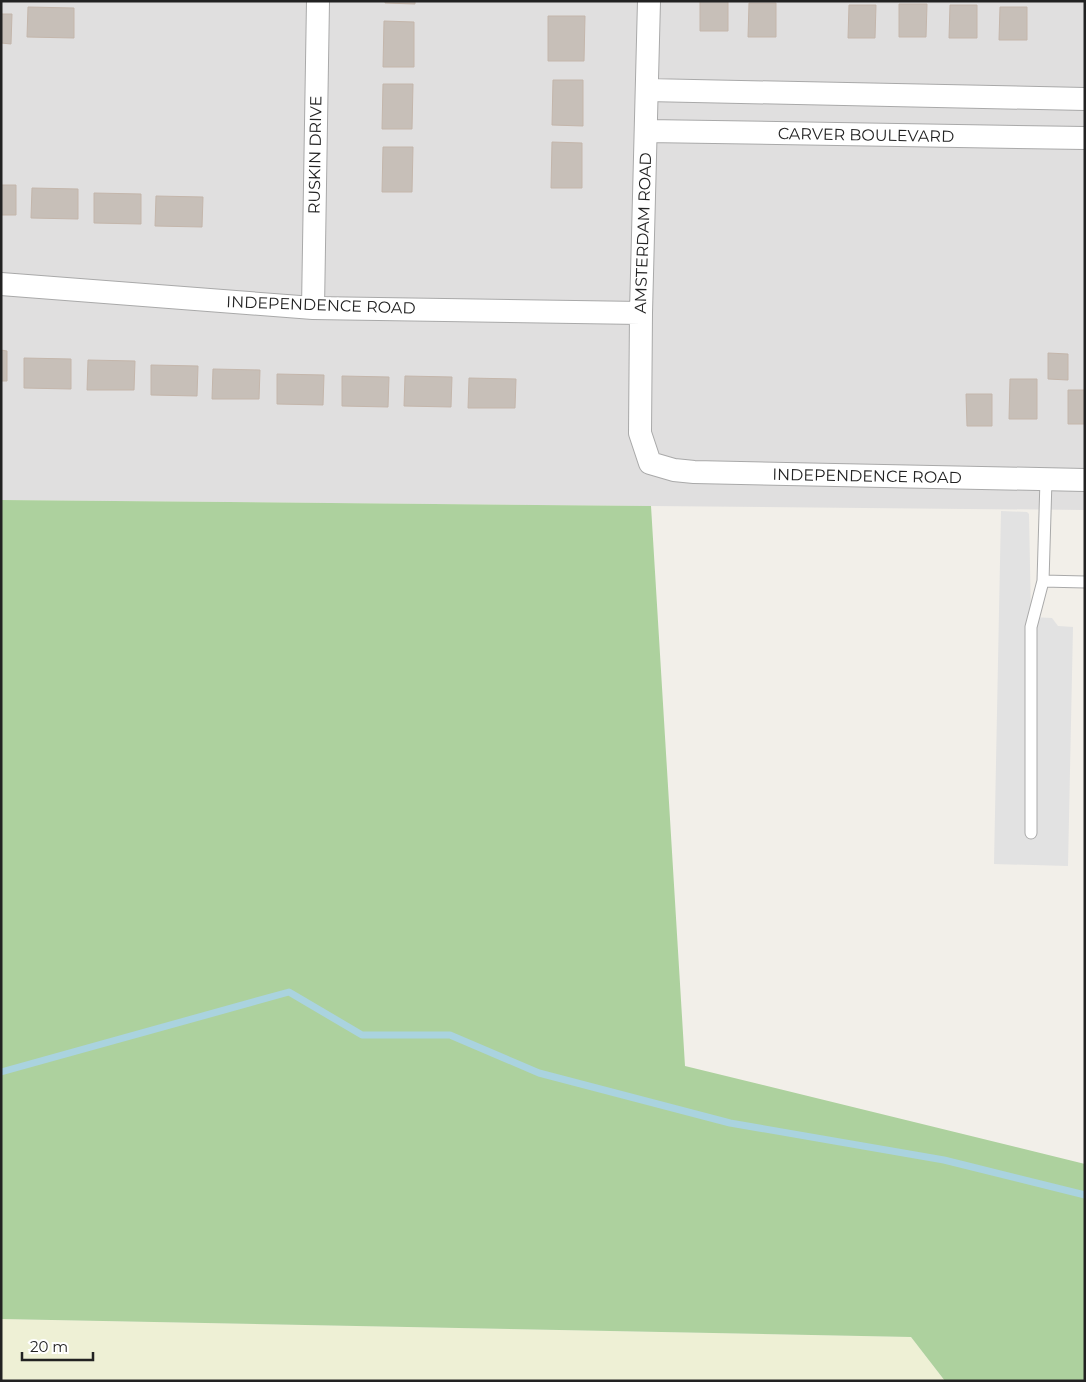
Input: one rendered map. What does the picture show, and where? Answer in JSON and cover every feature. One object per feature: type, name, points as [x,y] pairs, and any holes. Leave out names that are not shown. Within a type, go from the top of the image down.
[{"type":"street","name":"RUSKIN DRIVE","points":[[313,308],[318,1]]},
{"type":"street","name":"AMSTERDAM ROAD","points":[[649,1],[640,433],[650,463]]},
{"type":"street","points":[[647,90],[1085,99]]},
{"type":"street","name":"CARVER BOULEVARD","points":[[647,131],[1085,138]]},
{"type":"street","name":"INDEPENDENCE ROAD","points":[[1,284],[313,308],[641,313]]},
{"type":"street","name":"INDEPENDENCE ROAD","points":[[650,463],[674,470],[694,472],[1085,480]]},
{"type":"lane","points":[[1030,834],[1030,627],[1043,582],[1046,480]]},
{"type":"lane","points":[[1043,582],[1085,582]]},
{"type":"shaded area","points":[[1,1],[1085,1],[1085,510],[1,500]]},
{"type":"shaded area","points":[[1001,511],[1027,512],[1029,514],[1031,617],[1052,618],[1058,626],[1073,627],[1068,866],[994,864]]},
{"type":"green space","points":[[1,500],[651,506],[685,1066],[1085,1164],[1085,1381],[945,1381],[911,1337],[1,1319]]},
{"type":"green space","points":[[1,1319],[911,1337],[945,1381],[1,1381]]},
{"type":"building","points":[[385,1],[415,1],[415,4],[385,3]]},
{"type":"building","points":[[700,1],[728,1],[728,31],[700,31]]},
{"type":"building","points":[[749,3],[776,3],[776,37],[748,37]]},
{"type":"building","points":[[899,4],[927,4],[926,37],[899,37]]},
{"type":"building","points":[[849,5],[876,5],[875,38],[848,38]]},
{"type":"building","points":[[950,5],[977,5],[977,38],[949,38]]},
{"type":"building","points":[[28,7],[74,8],[74,38],[27,37]]},
{"type":"building","points":[[1000,7],[1027,7],[1027,40],[999,40]]},
{"type":"building","points":[[1,14],[12,14],[11,44],[1,43]]},
{"type":"building","points":[[548,16],[585,16],[584,61],[548,61]]},
{"type":"building","points":[[384,21],[414,22],[414,67],[383,67]]},
{"type":"building","points":[[553,80],[583,80],[583,126],[552,125]]},
{"type":"building","points":[[383,84],[413,84],[412,129],[382,129]]},
{"type":"building","points":[[552,142],[582,143],[582,188],[551,188]]},
{"type":"building","points":[[383,147],[413,147],[412,192],[382,192]]},
{"type":"building","points":[[1,185],[16,185],[16,215],[1,215]]},
{"type":"building","points":[[32,188],[78,189],[78,219],[31,218]]},
{"type":"building","points":[[94,193],[141,194],[141,224],[94,223]]},
{"type":"building","points":[[156,196],[203,197],[202,227],[155,226]]},
{"type":"building","points":[[1,350],[7,351],[7,381],[1,381]]},
{"type":"building","points":[[1048,353],[1068,354],[1068,380],[1048,379]]},
{"type":"building","points":[[24,358],[71,359],[71,389],[24,388]]},
{"type":"building","points":[[88,360],[135,361],[134,390],[87,390]]},
{"type":"building","points":[[151,365],[198,366],[197,396],[151,395]]},
{"type":"building","points":[[213,369],[260,370],[259,399],[212,399]]},
{"type":"building","points":[[277,374],[324,375],[323,405],[277,404]]},
{"type":"building","points":[[342,376],[389,377],[388,407],[342,406]]},
{"type":"building","points":[[405,376],[452,377],[451,407],[404,406]]},
{"type":"building","points":[[469,378],[516,379],[515,408],[468,408]]},
{"type":"building","points":[[1010,379],[1037,379],[1037,419],[1009,419]]},
{"type":"building","points":[[1068,390],[1085,390],[1085,424],[1068,424]]},
{"type":"building","points":[[966,394],[992,394],[992,426],[967,426]]},
{"type":"waterway","points":[[1,1072],[289,992],[362,1035],[450,1035],[539,1073],[730,1123],[944,1160],[1085,1195]]}]
